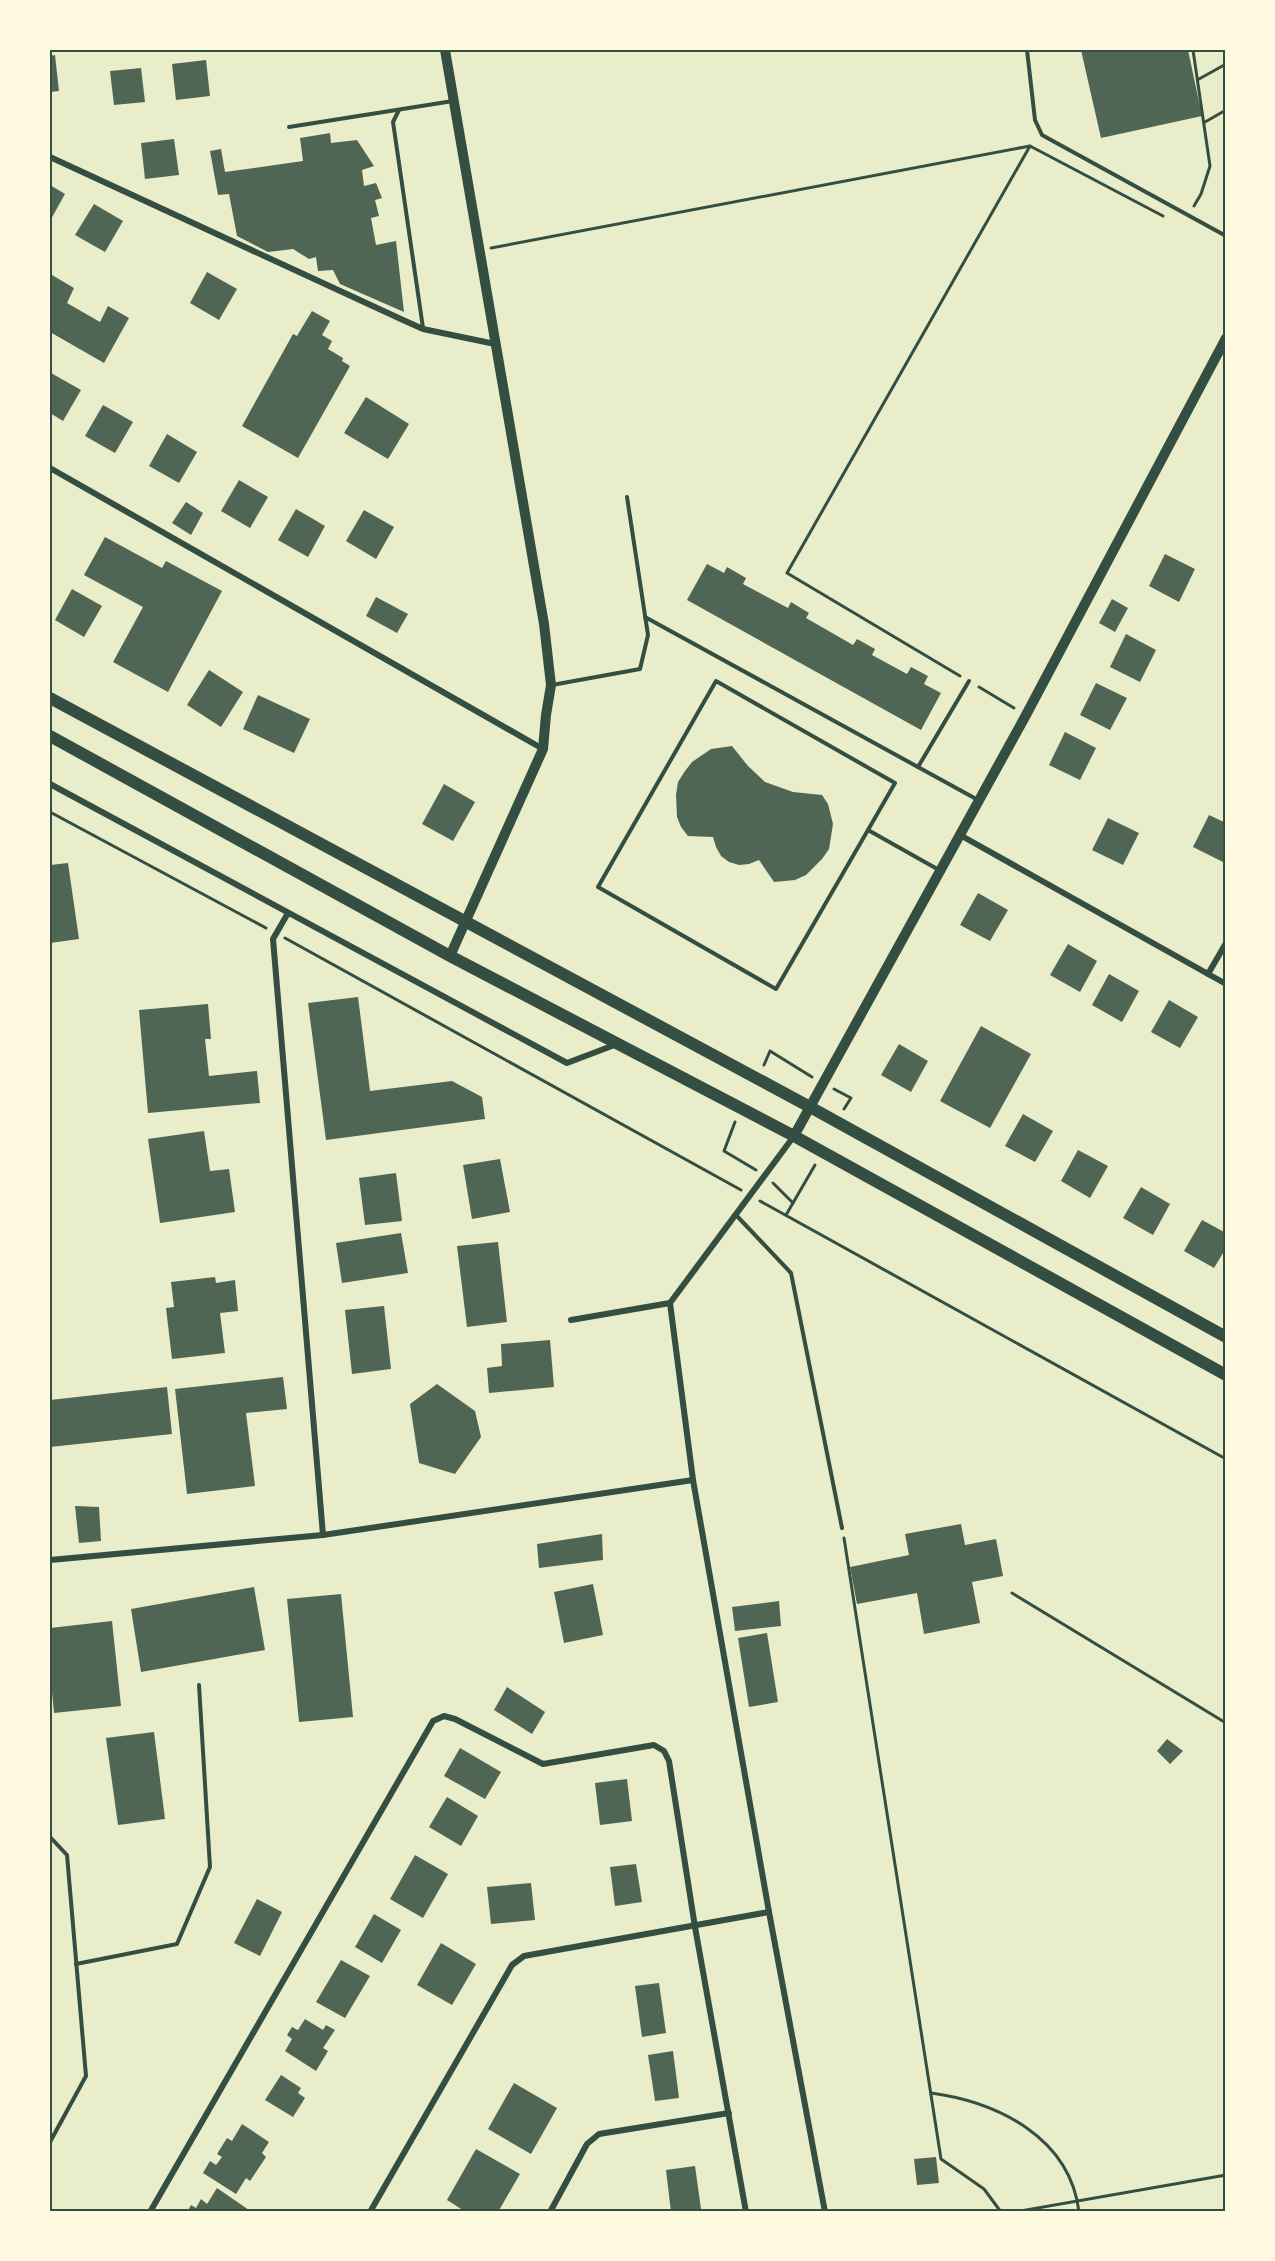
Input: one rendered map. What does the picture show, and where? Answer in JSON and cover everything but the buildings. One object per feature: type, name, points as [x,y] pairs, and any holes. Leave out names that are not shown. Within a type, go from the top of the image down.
[{"type":"main road","points":[[50,698],[810,1107],[1226,1337]]},
{"type":"main road","points":[[50,736],[450,956],[794,1136],[1226,1375]]},
{"type":"street","points":[[445,50],[544,624],[552,685],[543,749],[450,956]]},
{"type":"street","points":[[50,158],[423,329],[495,344]]},
{"type":"street","points":[[571,1320],[670,1303],[794,1136],[1026,714],[1226,338]]},
{"type":"street","points":[[50,468],[543,749]]},
{"type":"street","points":[[50,784],[567,1063],[617,1044]]},
{"type":"street","points":[[960,835],[1226,984]]},
{"type":"street","points":[[288,913],[273,939],[323,1534]]},
{"type":"street","points":[[1209,974],[1226,943]]},
{"type":"street","points":[[670,1303],[693,1480],[769,1912],[825,2211]]},
{"type":"street","points":[[50,1560],[323,1534],[693,1480]]},
{"type":"street","points":[[150,2211],[433,1721],[444,1716],[455,1719],[543,1764],[654,1745],[664,1751],[669,1761],[695,1926],[746,2211]]},
{"type":"street","points":[[370,2211],[512,1965],[524,1956],[769,1912]]},
{"type":"street","points":[[550,2211],[587,2144],[599,2134],[729,2113]]},
{"type":"lane","points":[[1027,50],[1035,120],[1042,135],[1226,236]]},
{"type":"lane","points":[[289,127],[454,101]]},
{"type":"lane","points":[[399,110],[393,122],[423,329]]},
{"type":"lane","points":[[552,685],[640,669],[648,635],[627,497]]},
{"type":"lane","points":[[645,616],[979,800]]},
{"type":"lane","points":[[717,681],[895,783],[868,830],[777,989],[598,887],[717,681]]},
{"type":"lane","points":[[918,766],[969,681]]},
{"type":"lane","points":[[868,830],[940,870]]},
{"type":"lane","points":[[736,1214],[791,1273],[842,1528]]},
{"type":"lane","points":[[76,1964],[177,1944],[210,1867],[199,1685]]},
{"type":"lane","points":[[50,1837],[67,1855],[86,2076],[50,2142]]},
{"type":"path","points":[[1189,216],[1201,194],[1210,166],[1193,50]]},
{"type":"path","points":[[1198,79],[1226,64]]},
{"type":"path","points":[[1205,122],[1226,110]]},
{"type":"path","points":[[1026,714],[787,573],[1030,146]]},
{"type":"path","points":[[480,250],[1030,146],[1172,221]]},
{"type":"path","points":[[50,812],[276,933],[1226,1459]]},
{"type":"path","points":[[786,1215],[793,1203]]},
{"type":"path","points":[[842,1528],[941,2159],[984,2188],[1001,2211]]},
{"type":"path","points":[[1012,1593],[1226,1723]]},
{"type":"path","points":[[930,2093],[958,2097],[988,2106],[1020,2122],[1043,2142],[1064,2167],[1078,2200],[1079,2211]]},
{"type":"path","points":[[1014,2211],[1226,2175]]}]
